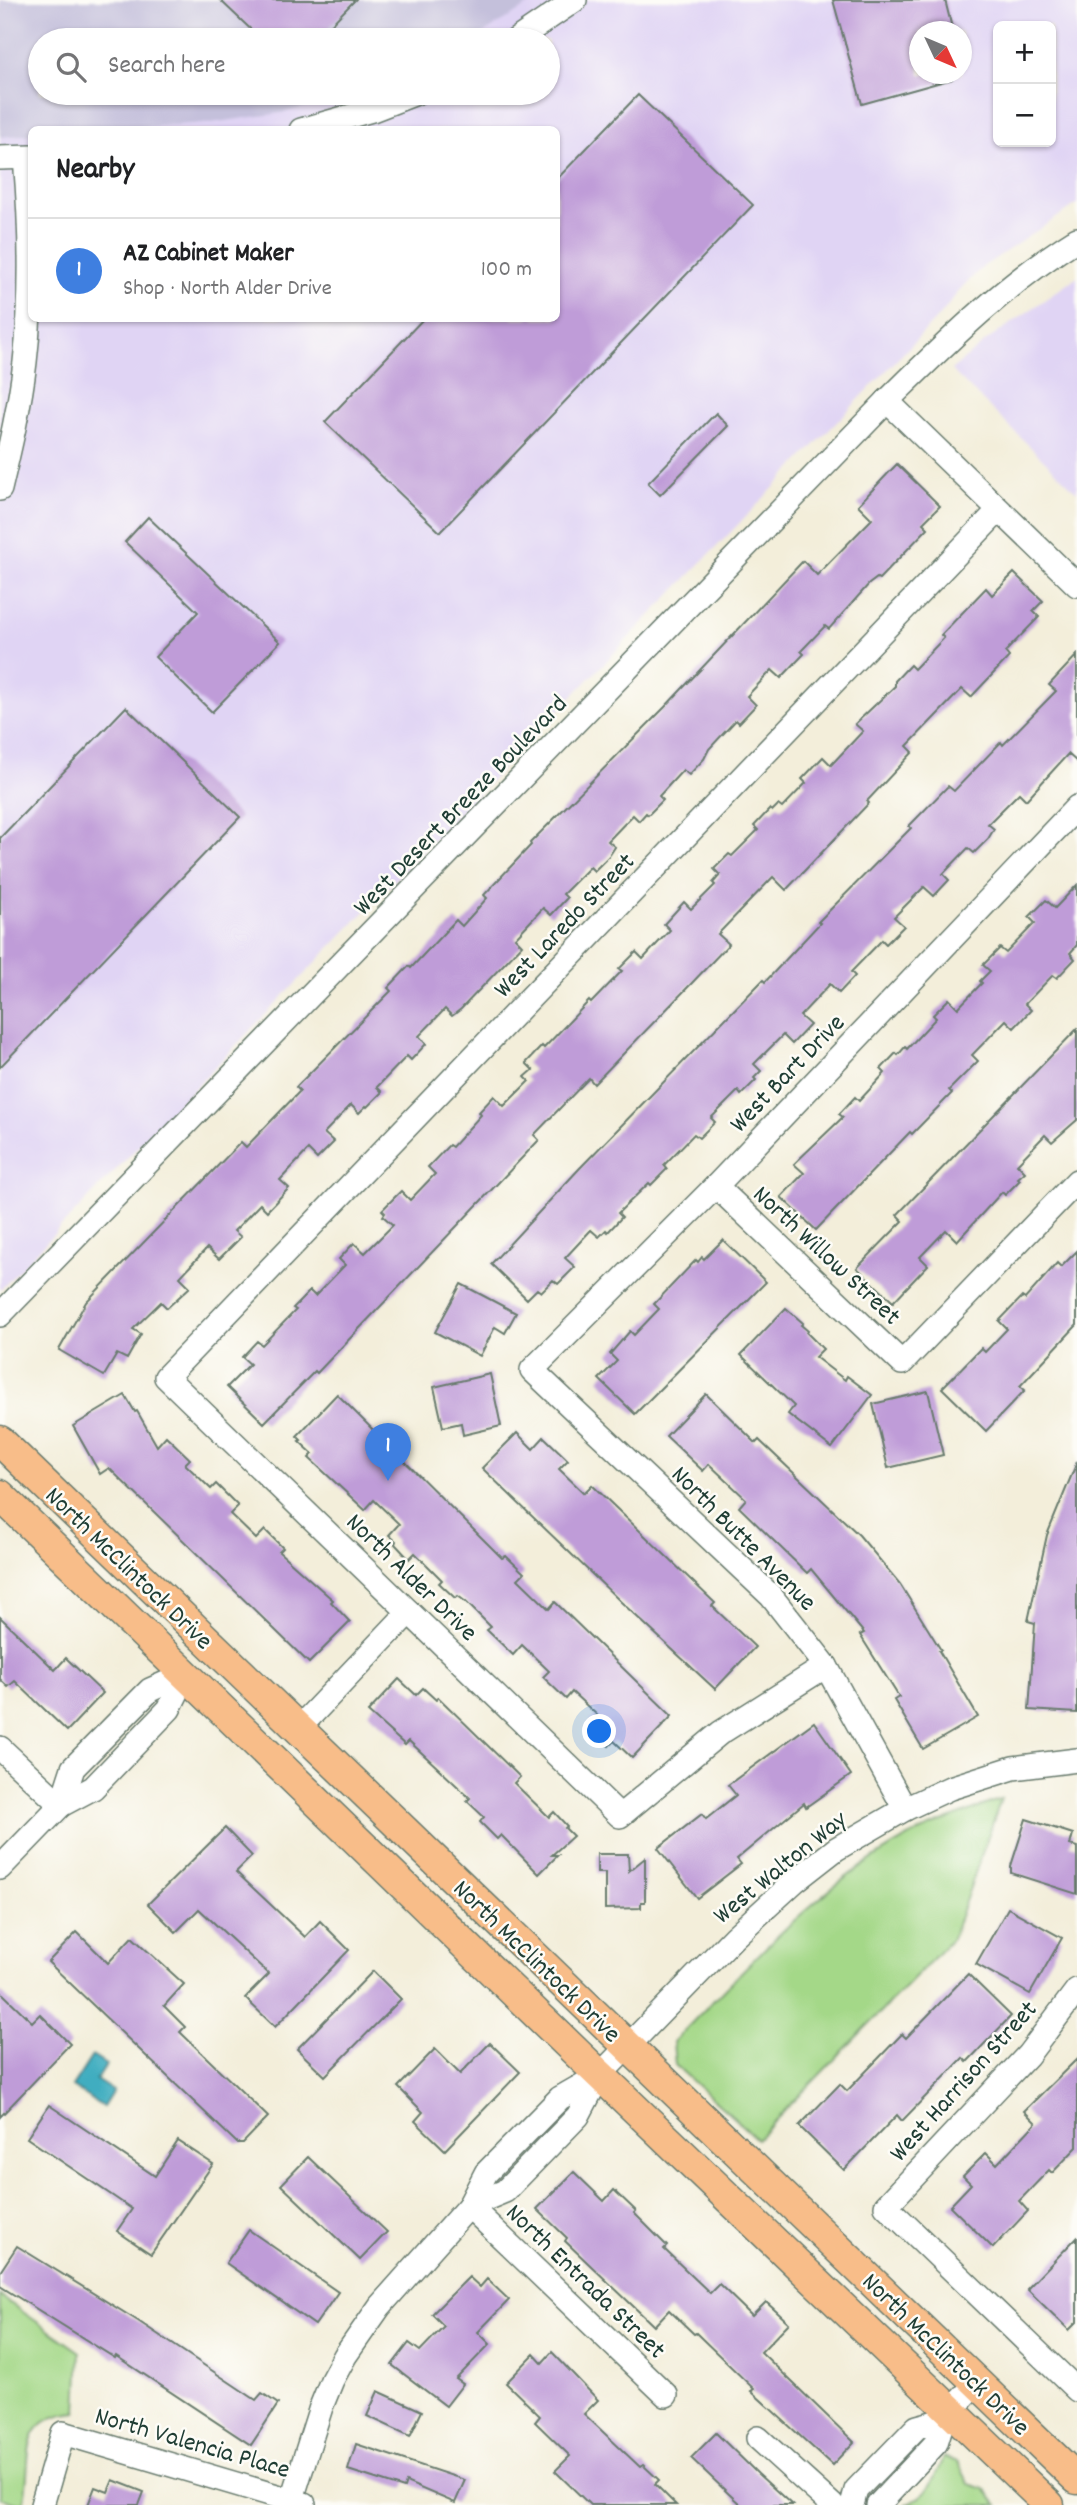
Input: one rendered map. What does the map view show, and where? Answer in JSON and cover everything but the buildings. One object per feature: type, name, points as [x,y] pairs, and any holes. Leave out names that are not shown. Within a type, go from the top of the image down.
[{"type":"main road","name":"North McClintock Drive","points":[[0,1441],[1077,2479]]},
{"type":"main road","name":"North McClintock Drive","points":[[0,1495],[947,2415],[1049,2505]]},
{"type":"street","points":[[534,28],[575,0]]},
{"type":"street","points":[[316,126],[385,105]]},
{"type":"street","points":[[0,158],[28,157]]},
{"type":"street","name":"West Desert Breeze Boulevard","points":[[0,1315],[957,331],[999,294],[1077,239]]},
{"type":"street","points":[[0,489],[24,374],[29,322]]},
{"type":"street","points":[[887,401],[1077,585]]},
{"type":"street","name":"West Laredo Street","points":[[166,1377],[999,510]]},
{"type":"street","name":"West Bart Drive","points":[[532,1370],[716,1186],[1077,807]]},
{"type":"street","name":"North Willow Street","points":[[716,1186],[902,1363],[1077,1181]]},
{"type":"street","name":"North Butte Avenue","points":[[532,1370],[771,1596],[826,1666],[905,1808]]},
{"type":"street","name":"North Alder Drive","points":[[166,1377],[620,1816],[720,1733],[826,1666]]},
{"type":"street","points":[[297,1730],[409,1612]]},
{"type":"street","points":[[0,1868],[61,1805],[93,1788],[169,1709],[186,1674]]},
{"type":"street","points":[[0,1748],[61,1805]]},
{"type":"street","name":"West Walton Way","points":[[469,2206],[505,2191],[578,2116],[600,2075],[718,1952],[795,1881],[836,1849],[905,1808],[950,1788],[1013,1768],[1077,1760]]},
{"type":"street","name":"West Harrison Street","points":[[1075,2385],[886,2206],[1028,2055],[1077,1990]]},
{"type":"street","points":[[296,2503],[321,2407],[331,2380],[387,2297],[469,2206]]},
{"type":"street","name":"North Entrada Street","points":[[469,2206],[666,2395]]},
{"type":"street","points":[[878,2505],[936,2443],[947,2415],[978,2382]]},
{"type":"street","points":[[852,2505],[856,2490],[917,2427],[947,2415]]},
{"type":"street","name":"North Valencia Place","points":[[42,2505],[63,2433],[296,2503]]},
{"type":"street","points":[[758,2438],[832,2505]]},
{"type":"shaded area","points":[[0,0],[1077,0],[1077,204],[984,266],[962,287],[942,313],[0,1290]]},
{"type":"shaded area","points":[[0,0],[537,0],[492,28],[28,28],[28,105],[312,105],[281,113],[211,123],[28,126],[28,134],[0,137]]},
{"type":"shaded area","points":[[1077,277],[1077,492],[951,370],[989,339]]},
{"type":"green space","points":[[1001,1799],[952,1939],[757,2139],[675,2065],[673,2042],[755,1958],[812,1905],[874,1858],[907,1838]]},
{"type":"green space","points":[[0,2296],[80,2352],[77,2412],[57,2416],[35,2432],[30,2444],[23,2505],[0,2498]]},
{"type":"green space","points":[[943,2457],[958,2462],[969,2484],[985,2489],[998,2505],[905,2505],[929,2487]]},
{"type":"water","points":[[92,2056],[106,2065],[96,2080],[113,2091],[103,2107],[72,2087]]},
{"type":"place","name":"AZ Cabinet Maker","points":[[388,1481]]}]
